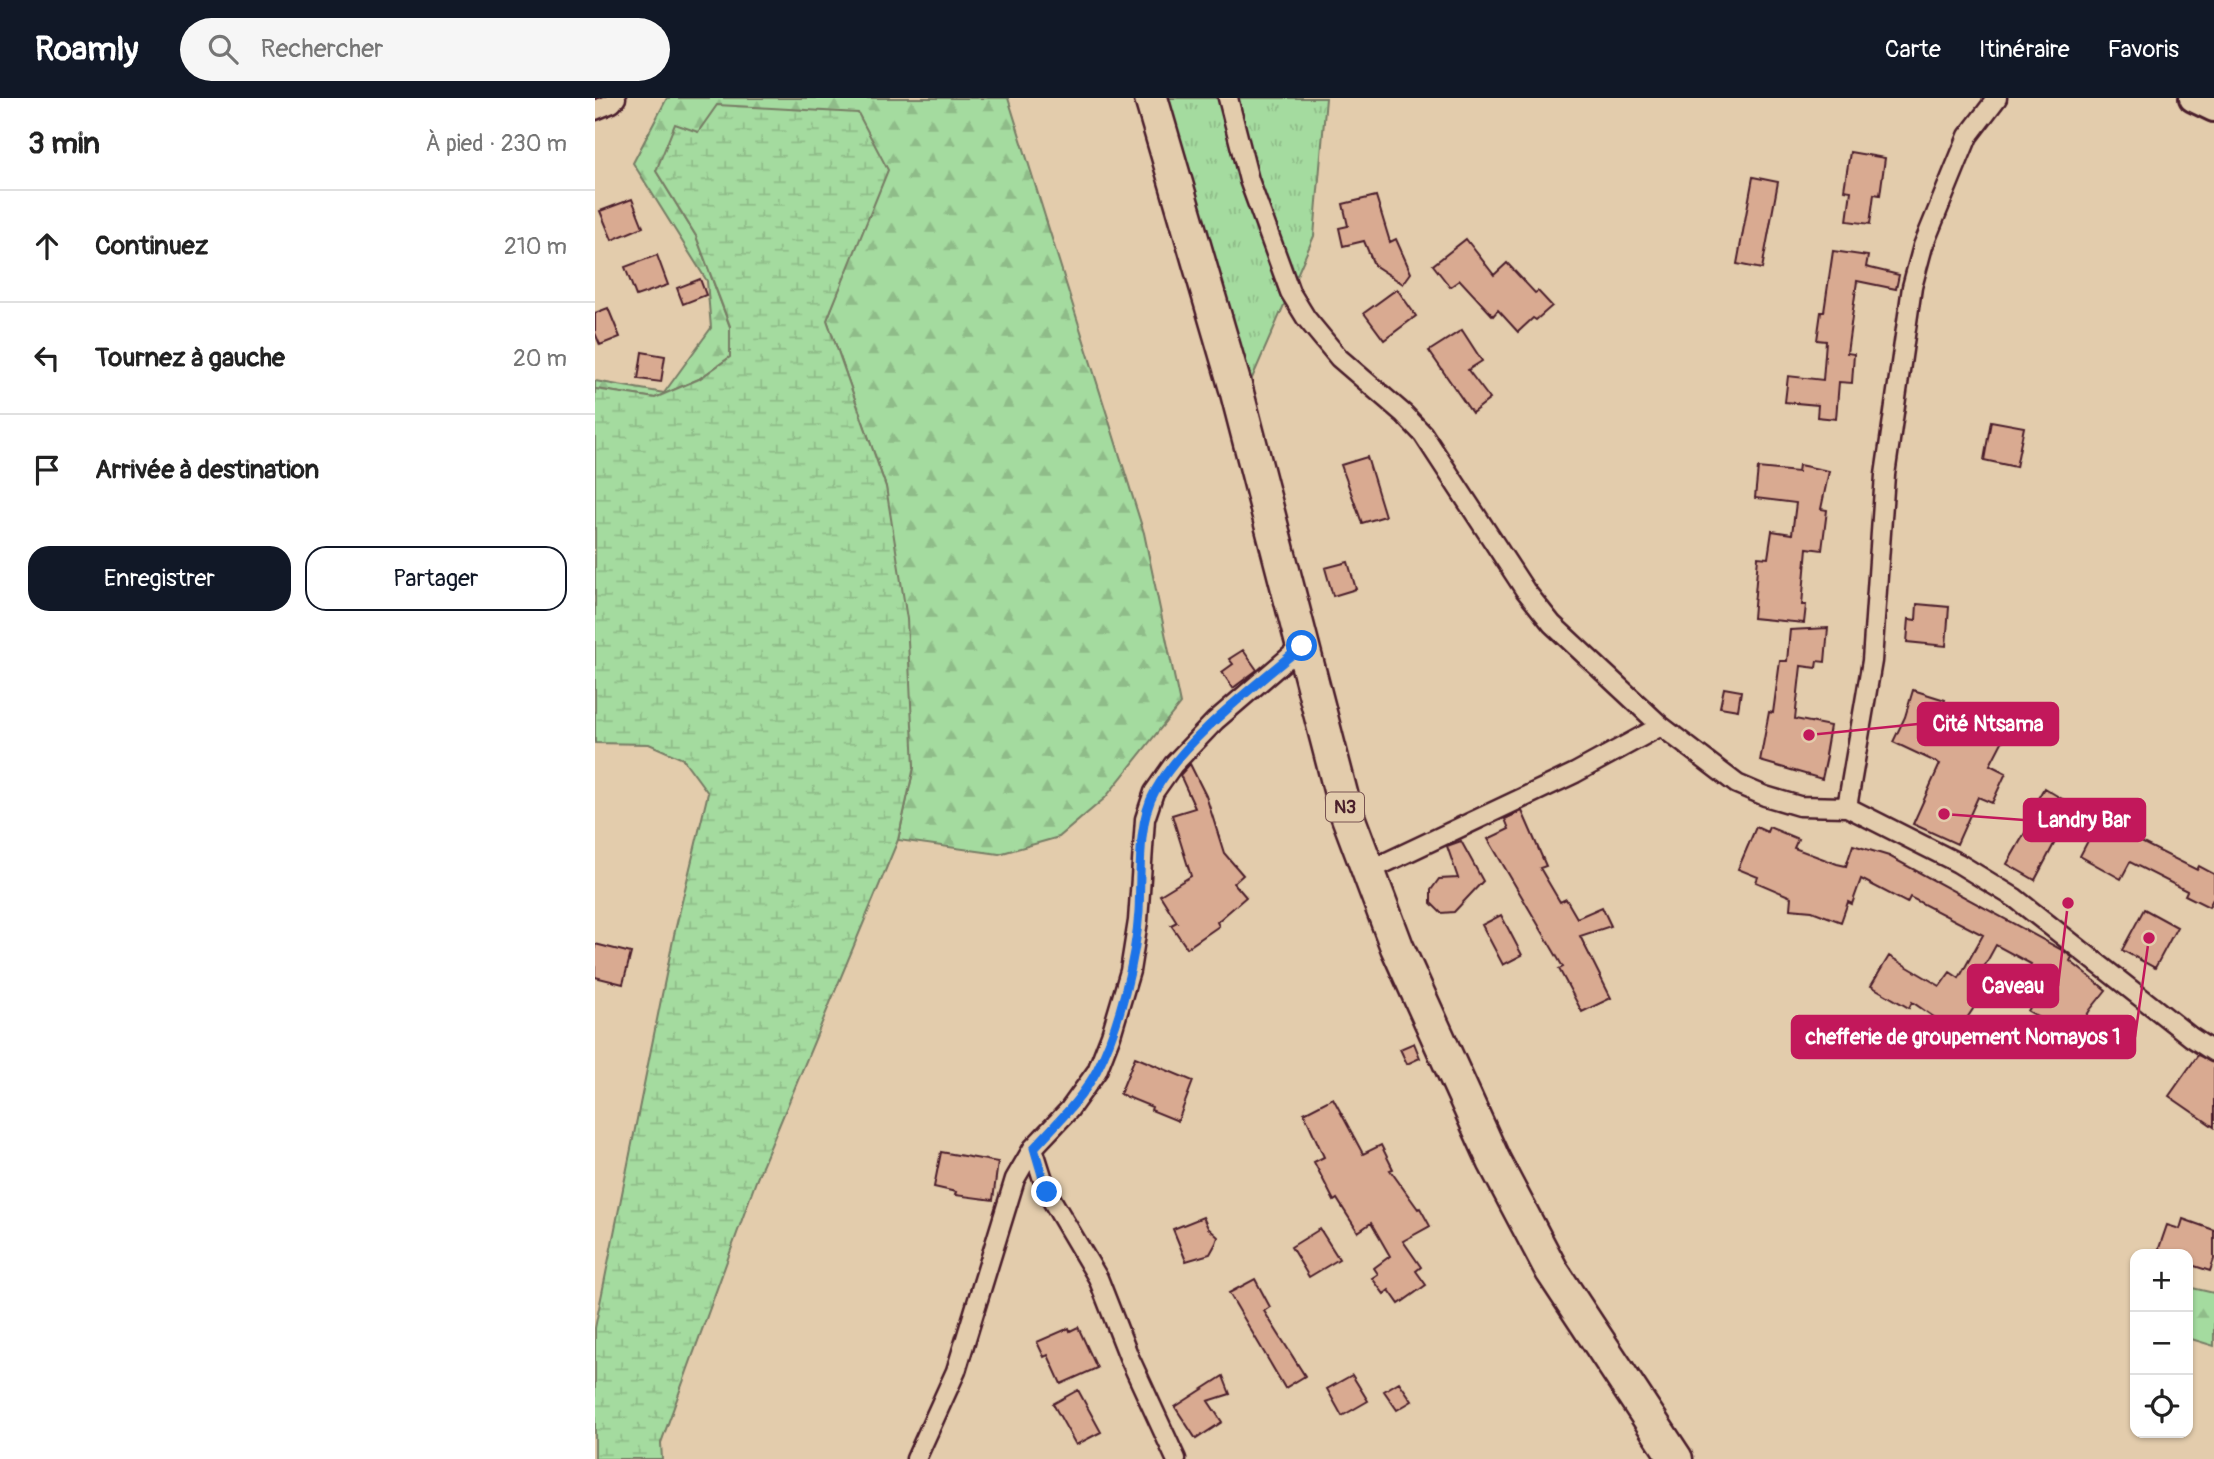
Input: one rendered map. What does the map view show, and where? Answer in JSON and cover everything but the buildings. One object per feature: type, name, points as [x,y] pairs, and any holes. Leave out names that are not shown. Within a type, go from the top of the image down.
[{"type":"highway","name":"N3","points":[[1151,98],[1236,389],[1345,809],[1397,947],[1494,1161],[1545,1259],[1676,1459]]},
{"type":"main road","points":[[2193,98],[2214,107]]},
{"type":"street","points":[[595,110],[612,103],[616,98]]},
{"type":"street","points":[[1228,98],[1249,180],[1290,292],[1306,318],[1339,358],[1404,414],[1423,435],[1525,590],[1552,624],[1661,726],[1737,784],[1799,806],[1847,807],[1958,863],[2015,898],[2191,1037],[2214,1052]]},
{"type":"street","points":[[1847,807],[1872,661],[1885,475],[1912,287],[1923,246],[1968,136],[1997,98]]},
{"type":"street","points":[[916,1459],[956,1371],[1015,1179],[1034,1148],[1069,1110],[1097,1071],[1111,1035],[1130,971],[1138,921],[1145,819],[1154,792],[1173,765],[1215,721],[1302,646]]},
{"type":"street","points":[[1368,871],[1563,779],[1661,726]]},
{"type":"street","points":[[1034,1148],[1047,1192],[1098,1278],[1129,1357],[1176,1459]]},
{"type":"green space","points":[[667,98],[1008,98],[1144,533],[1180,704],[1105,798],[1059,837],[999,854],[898,840],[914,767],[886,487],[827,320],[854,251],[698,132],[656,171],[696,236],[730,327],[730,357],[699,379],[655,398],[595,389],[595,381],[664,393],[711,328],[707,281],[633,163]]},
{"type":"green space","points":[[1141,98],[1326,98],[1314,236],[1240,406]]},
{"type":"green space","points":[[717,105],[858,113],[888,170],[827,320],[886,487],[907,619],[914,767],[898,840],[756,1181],[661,1443],[662,1459],[595,1459],[595,1328],[674,935],[708,793],[683,759],[649,744],[595,743],[595,389],[655,398],[699,379],[730,357],[730,326],[696,236],[656,171],[675,124],[698,132]]},
{"type":"green space","points":[[2193,1288],[2214,1293],[2214,1346],[2193,1340]]},
{"type":"place","name":"Cité Ntsama","points":[[1809,735]]},
{"type":"place","name":"Landry Bar","points":[[1944,814]]},
{"type":"place","name":"Caveau","points":[[2068,903]]},
{"type":"place","name":"chefferie de groupement Nomayos 1","points":[[2149,938]]},
{"type":"route","points":[[1047,1192],[1034,1148],[1069,1110],[1097,1071],[1111,1035],[1130,971],[1138,921],[1145,819],[1154,792],[1173,765],[1215,721],[1302,646]]}]
